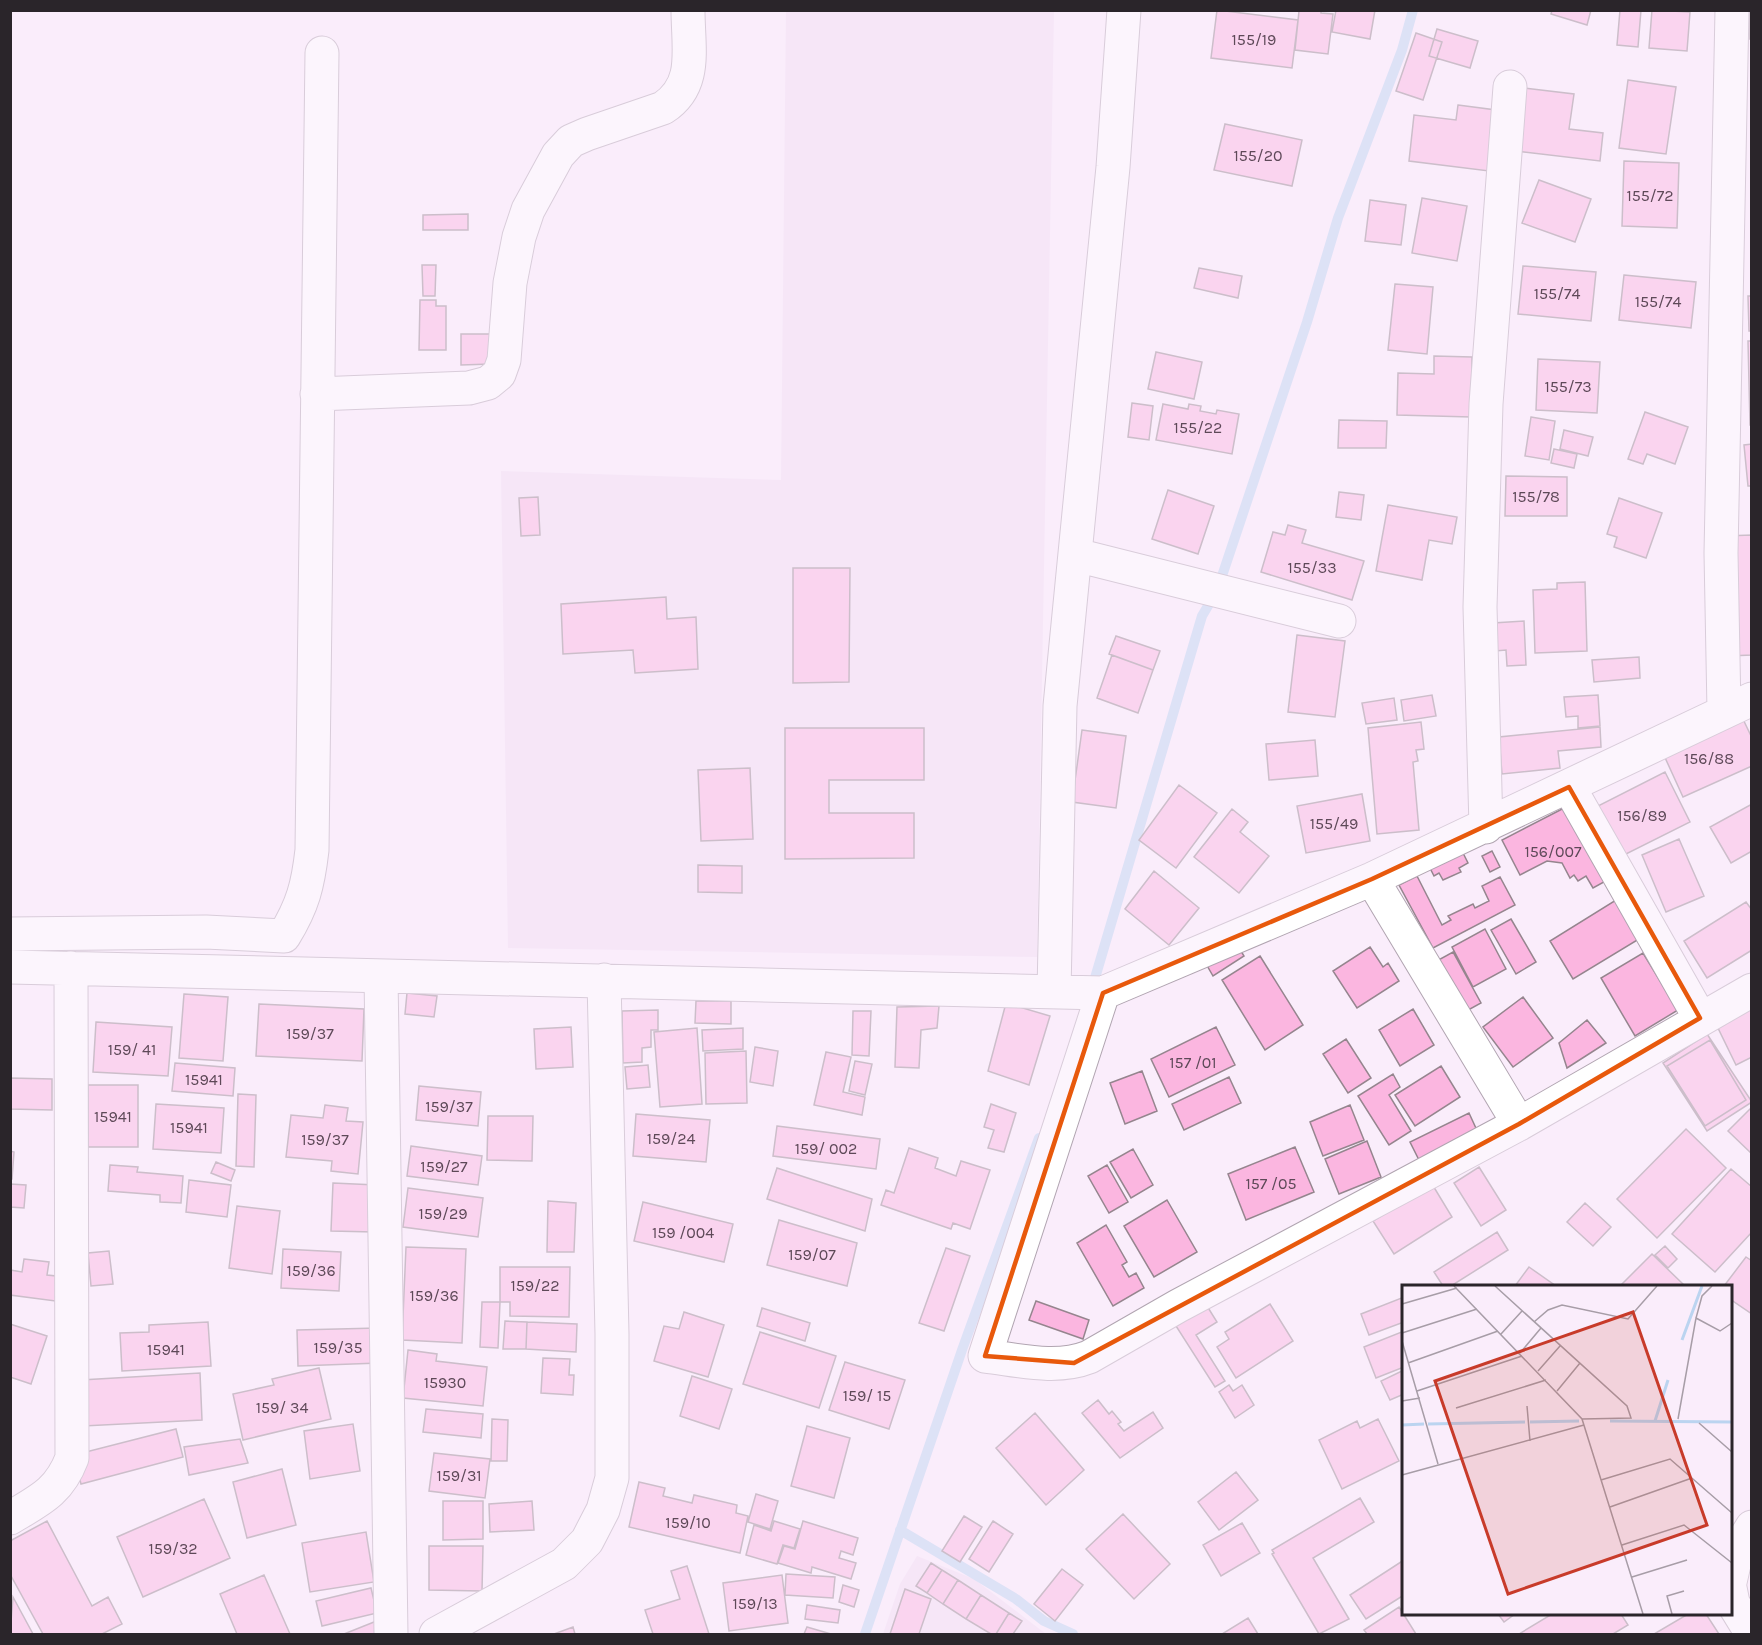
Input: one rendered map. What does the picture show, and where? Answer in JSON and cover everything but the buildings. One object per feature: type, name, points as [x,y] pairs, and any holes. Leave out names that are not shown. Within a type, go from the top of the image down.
[{"type":"street","points":[[317,394],[469,388],[488,383],[499,374],[504,360],[510,283],[519,237],[528,210],[558,155],[571,141],[663,108],[676,99],[684,89],[688,77],[688,10]]},
{"type":"street","points":[[1054,992],[1060,706],[1113,167],[1124,10]]},
{"type":"street","points":[[10,967],[1104,993],[1372,879],[1744,703],[1721,553],[1732,10]]},
{"type":"street","points":[[10,934],[206,932],[284,936],[298,914],[308,888],[312,850],[322,52]]},
{"type":"street","points":[[1486,827],[1480,607],[1486,404],[1510,87]]},
{"type":"street","points":[[1076,555],[1339,621]]},
{"type":"street","points":[[1569,787],[1700,1018]]},
{"type":"street","points":[[1372,879],[1519,1124]]},
{"type":"street","points":[[10,1518],[53,1492],[65,1477],[72,1458],[71,968]]},
{"type":"street","points":[[381,976],[391,1635]]},
{"type":"street","points":[[435,1635],[564,1564],[587,1541],[603,1510],[612,1478],[612,1323],[604,980]]},
{"type":"street","points":[[1104,993],[986,1356],[1059,1365],[1074,1363],[1089,1357],[1178,1306],[1519,1124],[1752,990]]},
{"type":"street","points":[[1732,1577],[1737,1551],[1752,1527]]},
{"type":"street","points":[[1732,1596],[1733,1603],[1752,1634]]},
{"type":"highlighted area","points":[[1569,787],[1700,1018],[1519,1124],[1074,1363],[985,1356],[1103,993],[1372,879]]},
{"type":"shaded area","points":[[786,11],[1054,11],[1037,957],[508,948],[501,471],[781,480]]},
{"type":"shaded area","points":[[917,1556],[974,1579],[1046,1634],[883,1634],[900,1584]]},
{"type":"waterway","points":[[1222,576],[1307,322],[1338,218],[1402,50],[1413,10]]},
{"type":"waterway","points":[[1095,978],[1202,616],[1215,594]]},
{"type":"waterway","points":[[865,1634],[962,1350],[1039,1138]]},
{"type":"waterway","points":[[900,1530],[1016,1599],[1044,1621],[1073,1634]]}]
